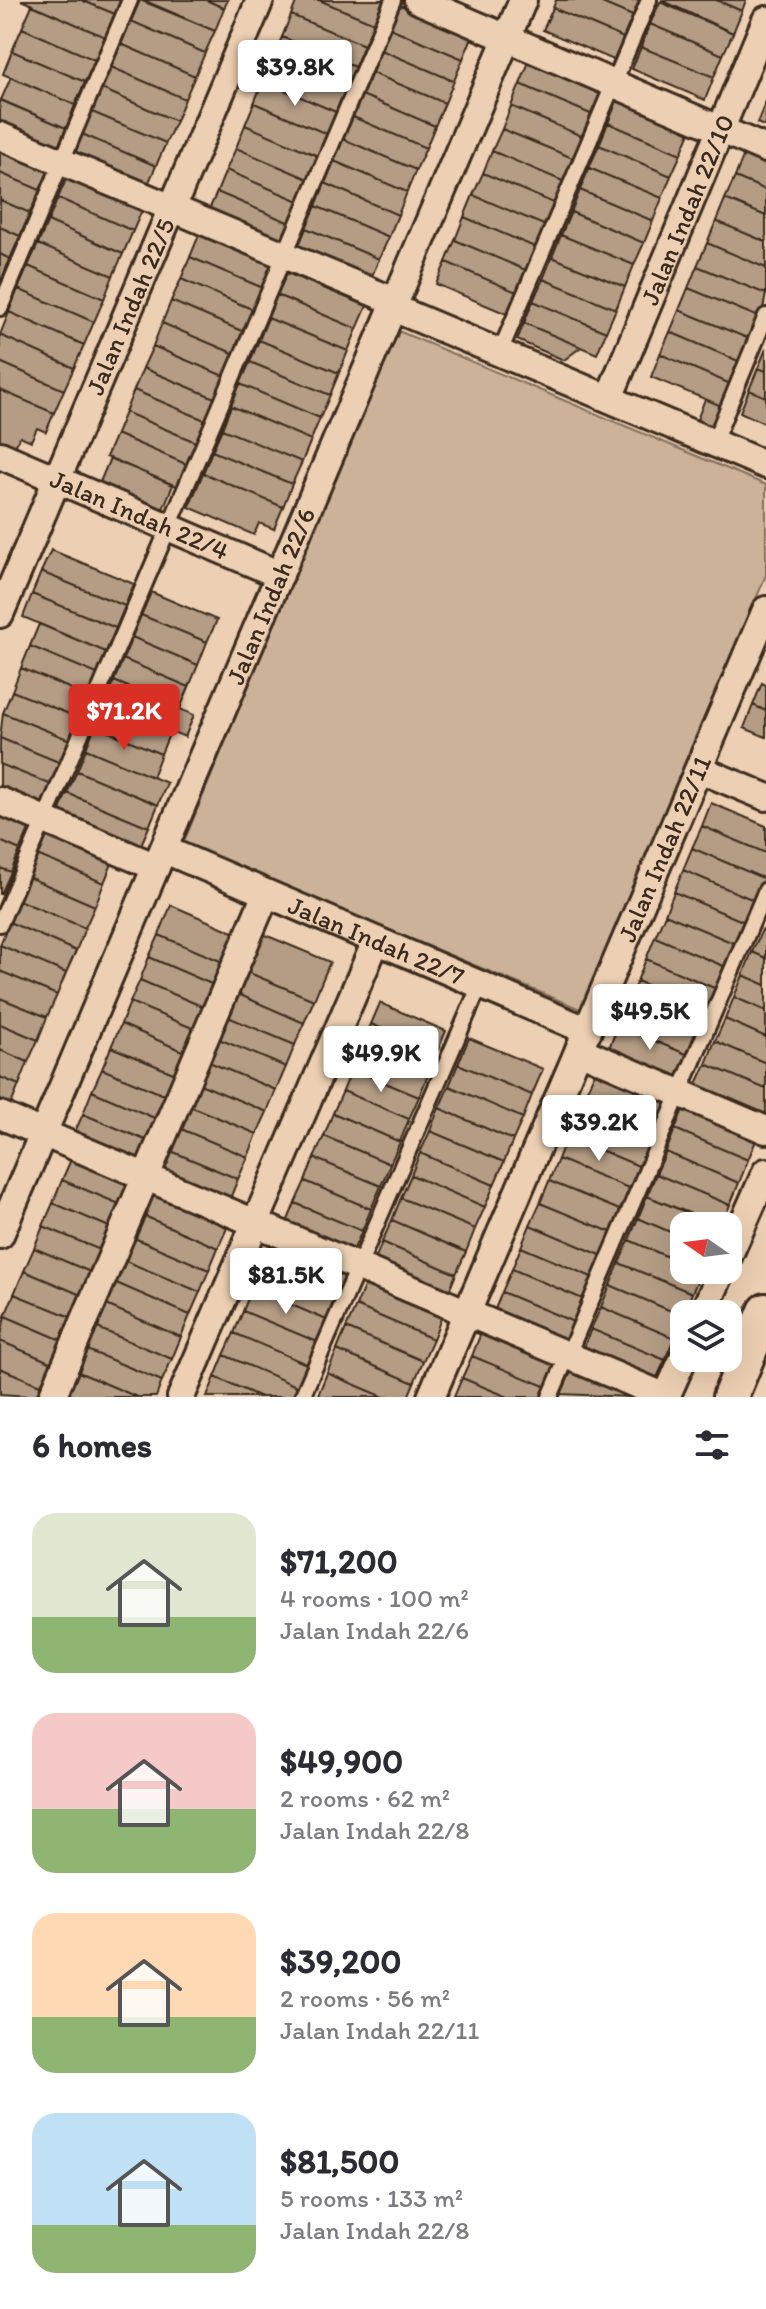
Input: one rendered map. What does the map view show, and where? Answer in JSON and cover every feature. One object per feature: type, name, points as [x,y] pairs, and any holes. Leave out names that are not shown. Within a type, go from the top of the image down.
[{"type":"street","name":"Jalan Indah 22/5","points":[[0,614],[260,0]]},
{"type":"street","points":[[418,0],[766,149]]},
{"type":"street","name":"Jalan Indah 22/6","points":[[0,1235],[523,0]]},
{"type":"street","name":"Jalan Indah 22/10","points":[[609,398],[766,20]]},
{"type":"street","points":[[0,136],[286,256],[500,352],[766,465]]},
{"type":"street","name":"Jalan Indah 22/4","points":[[0,455],[280,575]]},
{"type":"street","name":"Jalan Indah 22/11","points":[[431,1397],[766,610]]},
{"type":"street","points":[[699,769],[766,797]]},
{"type":"street","name":"Jalan Indah 22/7","points":[[0,801],[44,819],[266,894],[480,985],[679,1093],[766,1130]]},
{"type":"street","points":[[52,1397],[266,894]]},
{"type":"street","points":[[181,1397],[376,941]]},
{"type":"street","points":[[0,1115],[666,1397],[677,1372]]},
{"type":"street","points":[[742,1226],[766,1172]]},
{"type":"street","points":[[730,1397],[766,1311]]},
{"type":"lane","points":[[0,308],[130,0]]},
{"type":"lane","points":[[0,924],[393,0]]},
{"type":"lane","points":[[500,352],[649,0]]},
{"type":"lane","points":[[714,442],[766,316]]},
{"type":"lane","points":[[550,1397],[766,890]]},
{"type":"lane","points":[[302,1397],[480,985]]},
{"type":"shaded area","points":[[396,330],[766,485],[766,575],[585,1011],[183,844]]},
{"type":"building","points":[[21,0],[81,0],[115,14],[105,37]]},
{"type":"building","points":[[81,0],[121,0],[115,14]]},
{"type":"building","points":[[140,0],[215,31],[205,53],[131,21]]},
{"type":"building","points":[[143,0],[206,0],[224,8],[215,31]]},
{"type":"building","points":[[206,0],[228,0],[224,8]]},
{"type":"building","points":[[297,0],[319,0],[374,23],[364,45],[291,15]]},
{"type":"building","points":[[319,0],[383,0],[374,23]]},
{"type":"building","points":[[556,0],[595,0],[635,17],[626,39],[553,8]]},
{"type":"building","points":[[595,0],[642,0],[635,17]]},
{"type":"building","points":[[661,0],[716,0],[742,11],[733,33]]},
{"type":"building","points":[[716,0],[746,0],[742,11]]},
{"type":"building","points":[[660,2],[733,33],[723,55],[650,24]]},
{"type":"building","points":[[32,5],[105,37],[95,60],[22,28]]},
{"type":"building","points":[[400,5],[473,35],[463,59],[390,28]]},
{"type":"building","points":[[553,8],[626,39],[616,61],[543,30]]},
{"type":"building","points":[[291,15],[364,45],[355,67],[282,37]]},
{"type":"building","points":[[131,21],[205,53],[195,76],[121,44]]},
{"type":"building","points":[[650,24],[723,55],[714,77],[641,47]]},
{"type":"building","points":[[22,28],[95,60],[85,82],[12,51]]},
{"type":"building","points":[[390,28],[463,59],[454,81],[381,50]]},
{"type":"building","points":[[282,37],[355,67],[345,90],[272,59]]},
{"type":"building","points":[[121,44],[195,76],[185,99],[111,67]]},
{"type":"building","points":[[641,47],[714,77],[705,100],[632,69]]},
{"type":"building","points":[[381,50],[454,81],[445,103],[372,73]]},
{"type":"building","points":[[12,51],[85,82],[75,105],[3,74]]},
{"type":"building","points":[[272,59],[345,90],[336,112],[263,81]]},
{"type":"building","points":[[529,62],[602,93],[593,115],[520,84]]},
{"type":"building","points":[[111,67],[185,99],[176,121],[102,89]]},
{"type":"building","points":[[372,73],[445,103],[435,126],[362,95]]},
{"type":"building","points":[[11,77],[75,105],[66,128],[1,100]]},
{"type":"building","points":[[263,81],[336,112],[327,134],[254,103]]},
{"type":"building","points":[[520,84],[593,115],[584,137],[511,106]]},
{"type":"building","points":[[102,89],[176,121],[166,143],[92,112]]},
{"type":"building","points":[[362,95],[435,126],[426,148],[353,117]]},
{"type":"building","points":[[0,100],[66,128],[56,151],[0,126]]},
{"type":"building","points":[[617,101],[690,132],[681,154],[608,123]]},
{"type":"building","points":[[766,101],[766,127],[757,123]]},
{"type":"building","points":[[254,103],[327,134],[318,156],[245,125]]},
{"type":"building","points":[[511,106],[584,137],[575,159],[502,129]]},
{"type":"building","points":[[92,112],[166,143],[156,166],[82,134]]},
{"type":"building","points":[[353,117],[426,148],[416,170],[343,139]]},
{"type":"building","points":[[608,123],[681,154],[671,176],[599,145]]},
{"type":"building","points":[[245,125],[318,156],[308,179],[236,148]]},
{"type":"building","points":[[502,129],[575,159],[565,182],[492,151]]},
{"type":"building","points":[[82,134],[156,166],[146,189],[73,157]]},
{"type":"building","points":[[343,139],[416,170],[407,192],[334,161]]},
{"type":"building","points":[[599,145],[671,176],[662,198],[589,168]]},
{"type":"building","points":[[0,146],[50,168],[40,190],[0,173]]},
{"type":"building","points":[[236,148],[308,179],[299,201],[226,170]]},
{"type":"building","points":[[492,151],[565,182],[556,204],[483,173]]},
{"type":"building","points":[[744,154],[766,164],[766,190],[735,177]]},
{"type":"building","points":[[334,161],[407,192],[398,215],[325,183]]},
{"type":"building","points":[[589,168],[662,198],[653,221],[580,190]]},
{"type":"building","points":[[226,170],[299,201],[290,223],[217,192]]},
{"type":"building","points":[[0,173],[40,190],[30,213],[0,200]]},
{"type":"building","points":[[483,173],[556,204],[546,226],[473,195]]},
{"type":"building","points":[[68,175],[143,208],[133,231],[58,198]]},
{"type":"building","points":[[735,177],[766,190],[766,216],[725,199]]},
{"type":"building","points":[[325,183],[398,215],[389,237],[316,206]]},
{"type":"building","points":[[580,190],[653,221],[644,243],[571,212]]},
{"type":"building","points":[[217,192],[290,223],[280,245],[207,214]]},
{"type":"building","points":[[473,195],[546,226],[537,248],[464,217]]},
{"type":"building","points":[[58,198],[133,231],[123,254],[48,221]]},
{"type":"building","points":[[725,199],[766,216],[766,242],[716,221]]},
{"type":"building","points":[[0,200],[30,213],[20,236],[0,227]]},
{"type":"building","points":[[316,206],[389,237],[379,259],[306,228]]},
{"type":"building","points":[[571,212],[644,243],[634,265],[561,235]]},
{"type":"building","points":[[464,217],[537,248],[528,271],[455,240]]},
{"type":"building","points":[[48,221],[123,254],[113,276],[38,244]]},
{"type":"building","points":[[716,221],[766,242],[766,268],[707,243]]},
{"type":"building","points":[[0,227],[20,236],[10,259],[0,254]]},
{"type":"building","points":[[306,228],[379,259],[370,281],[297,250]]},
{"type":"building","points":[[199,235],[272,265],[263,288],[190,257]]},
{"type":"building","points":[[561,235],[634,265],[625,287],[552,257]]},
{"type":"building","points":[[455,240],[528,271],[519,293],[446,262]]},
{"type":"building","points":[[707,243],[766,268],[766,294],[697,266]]},
{"type":"building","points":[[38,244],[113,276],[104,299],[28,266]]},
{"type":"building","points":[[0,254],[10,259],[1,281],[0,281]]},
{"type":"building","points":[[190,257],[263,288],[254,310],[181,279]]},
{"type":"building","points":[[552,257],[625,287],[616,309],[543,279]]},
{"type":"building","points":[[446,262],[519,293],[509,315],[436,284]]},
{"type":"building","points":[[28,266],[104,299],[94,322],[18,289]]},
{"type":"building","points":[[697,266],[766,294],[761,318],[688,288]]},
{"type":"building","points":[[287,273],[367,306],[357,329],[277,295]]},
{"type":"building","points":[[181,279],[254,310],[244,332],[171,301]]},
{"type":"building","points":[[543,279],[616,309],[606,332],[533,301]]},
{"type":"building","points":[[688,288],[761,318],[752,340],[679,310]]},
{"type":"building","points":[[18,289],[94,322],[84,345],[9,312]]},
{"type":"building","points":[[277,295],[357,329],[348,351],[268,318]]},
{"type":"building","points":[[171,301],[244,332],[235,354],[162,323]]},
{"type":"building","points":[[533,301],[606,332],[597,354],[524,323]]},
{"type":"building","points":[[679,310],[752,340],[743,363],[670,332]]},
{"type":"building","points":[[9,312],[84,345],[74,368],[0,335]]},
{"type":"building","points":[[268,318],[348,351],[339,373],[259,340]]},
{"type":"building","points":[[162,323],[235,354],[226,377],[153,346]]},
{"type":"building","points":[[524,323],[581,347],[564,360],[517,340]]},
{"type":"building","points":[[670,332],[743,363],[733,385],[660,354]]},
{"type":"building","points":[[0,335],[74,368],[64,390],[0,362]]},
{"type":"building","points":[[259,340],[339,373],[330,395],[250,362]]},
{"type":"building","points":[[153,346],[226,377],[217,399],[143,368]]},
{"type":"building","points":[[766,349],[766,371],[758,368]]},
{"type":"building","points":[[660,354],[733,385],[724,407],[651,377]]},
{"type":"building","points":[[0,362],[64,390],[54,413],[0,390]]},
{"type":"building","points":[[250,362],[330,395],[320,418],[240,384]]},
{"type":"building","points":[[143,368],[217,399],[207,421],[134,390]]},
{"type":"building","points":[[758,368],[766,371],[766,397],[749,390]]},
{"type":"building","points":[[240,384],[320,418],[311,440],[231,406]]},
{"type":"building","points":[[0,390],[54,413],[46,432],[37,428],[31,441],[20,436],[14,449],[0,442]]},
{"type":"building","points":[[134,390],[207,421],[198,443],[125,412]]},
{"type":"building","points":[[749,390],[766,397],[766,424],[740,412]]},
{"type":"building","points":[[705,399],[724,407],[713,433],[695,425]]},
{"type":"building","points":[[231,406],[311,440],[302,462],[222,429]]},
{"type":"building","points":[[125,412],[198,443],[188,465],[116,434]]},
{"type":"building","points":[[222,429],[302,462],[292,484],[212,451]]},
{"type":"building","points":[[116,434],[188,465],[179,487],[106,457]]},
{"type":"building","points":[[212,451],[292,484],[283,507],[203,473]]},
{"type":"building","points":[[110,458],[173,485],[163,509],[100,482]]},
{"type":"building","points":[[203,473],[283,507],[274,529],[259,523],[254,535],[189,507]]},
{"type":"building","points":[[51,550],[134,584],[125,606],[41,572]]},
{"type":"building","points":[[41,572],[125,606],[116,628],[32,594]]},
{"type":"building","points":[[151,592],[217,620],[207,642],[141,615]]},
{"type":"building","points":[[32,594],[116,628],[106,652],[23,617]]},
{"type":"building","points":[[141,615],[207,642],[198,665],[132,637]]},
{"type":"building","points":[[39,624],[106,652],[97,674],[30,646]]},
{"type":"building","points":[[132,637],[198,665],[189,687],[123,659]]},
{"type":"building","points":[[30,646],[97,674],[88,696],[21,668]]},
{"type":"building","points":[[123,659],[189,687],[180,709],[114,681]]},
{"type":"building","points":[[21,668],[88,696],[79,718],[12,691]]},
{"type":"building","points":[[114,681],[194,715],[185,737],[104,704]]},
{"type":"building","points":[[762,683],[766,685],[766,711],[753,705]]},
{"type":"building","points":[[12,691],[79,718],[70,740],[3,713]]},
{"type":"building","points":[[104,704],[170,732],[161,754],[95,726]]},
{"type":"building","points":[[753,705],[766,711],[766,737],[744,728]]},
{"type":"building","points":[[3,713],[70,740],[61,763],[0,738]]},
{"type":"building","points":[[95,726],[161,754],[152,777],[86,749]]},
{"type":"building","points":[[0,738],[61,763],[52,785],[0,764]]},
{"type":"building","points":[[86,749],[167,783],[158,805],[77,771]]},
{"type":"building","points":[[0,764],[52,785],[43,807],[0,790]]},
{"type":"building","points":[[77,771],[158,805],[149,827],[67,793]]},
{"type":"building","points":[[67,793],[149,827],[139,849],[58,815]]},
{"type":"building","points":[[711,803],[766,826],[766,853],[702,826]]},
{"type":"building","points":[[0,815],[30,827],[20,850],[0,841]]},
{"type":"building","points":[[702,826],[766,853],[765,879],[692,848]]},
{"type":"building","points":[[47,833],[113,861],[104,883],[37,855]]},
{"type":"building","points":[[0,841],[20,850],[11,872],[0,868]]},
{"type":"building","points":[[692,848],[765,879],[756,901],[683,870]]},
{"type":"building","points":[[37,855],[104,883],[95,906],[28,877]]},
{"type":"building","points":[[0,868],[11,872],[1,894],[0,894]]},
{"type":"building","points":[[683,870],[756,901],[747,923],[674,892]]},
{"type":"building","points":[[28,877],[95,906],[85,928],[18,900]]},
{"type":"building","points":[[674,892],[747,923],[738,945],[665,914]]},
{"type":"building","points":[[18,900],[85,928],[76,951],[9,922]]},
{"type":"building","points":[[171,905],[238,934],[225,963],[159,935]]},
{"type":"building","points":[[665,914],[738,945],[728,968],[655,937]]},
{"type":"building","points":[[9,922],[76,951],[66,973],[0,945]]},
{"type":"building","points":[[762,930],[766,932],[766,958],[752,952]]},
{"type":"building","points":[[263,934],[330,962],[314,1000],[247,972]]},
{"type":"building","points":[[159,935],[225,963],[216,986],[149,957]]},
{"type":"building","points":[[655,937],[728,968],[719,990],[646,959]]},
{"type":"building","points":[[0,945],[66,973],[57,995],[0,971]]},
{"type":"building","points":[[752,952],[766,958],[766,985],[743,975]]},
{"type":"building","points":[[149,957],[216,986],[206,1008],[140,980]]},
{"type":"building","points":[[646,959],[719,990],[710,1012],[637,981]]},
{"type":"building","points":[[0,971],[57,995],[47,1017],[0,998]]},
{"type":"building","points":[[247,972],[314,1000],[304,1023],[238,994]]},
{"type":"building","points":[[743,975],[766,985],[766,1011],[734,997]]},
{"type":"building","points":[[140,980],[206,1008],[197,1030],[130,1002]]},
{"type":"building","points":[[637,981],[710,1012],[700,1034],[627,1004]]},
{"type":"building","points":[[238,994],[304,1023],[295,1045],[228,1017]]},
{"type":"building","points":[[734,997],[766,1011],[766,1037],[725,1019]]},
{"type":"building","points":[[0,998],[47,1017],[38,1040],[0,1024]]},
{"type":"building","points":[[130,1002],[197,1030],[187,1053],[121,1024]]},
{"type":"building","points":[[380,1003],[446,1031],[437,1052],[371,1024]]},
{"type":"building","points":[[627,1004],[700,1034],[691,1056],[618,1026]]},
{"type":"building","points":[[228,1017],[295,1045],[286,1067],[219,1039]]},
{"type":"building","points":[[725,1019],[766,1037],[766,1063],[715,1041]]},
{"type":"building","points":[[0,1024],[38,1040],[28,1062],[0,1050]]},
{"type":"building","points":[[121,1024],[187,1053],[178,1075],[111,1047]]},
{"type":"building","points":[[371,1024],[437,1052],[428,1075],[362,1046]]},
{"type":"building","points":[[618,1026],[691,1056],[682,1078],[609,1048]]},
{"type":"building","points":[[469,1038],[543,1069],[532,1095],[458,1064]]},
{"type":"building","points":[[219,1039],[286,1067],[276,1090],[209,1062]]},
{"type":"building","points":[[715,1041],[766,1063],[766,1089],[706,1064]]},
{"type":"building","points":[[362,1046],[428,1075],[419,1097],[352,1069]]},
{"type":"building","points":[[111,1047],[178,1075],[169,1097],[102,1069]]},
{"type":"building","points":[[0,1050],[28,1062],[19,1085],[0,1077]]},
{"type":"building","points":[[209,1062],[276,1090],[267,1112],[200,1084]]},
{"type":"building","points":[[458,1064],[532,1095],[523,1118],[449,1086]]},
{"type":"building","points":[[706,1064],[766,1089],[766,1115],[696,1086]]},
{"type":"building","points":[[102,1069],[169,1097],[159,1120],[92,1091]]},
{"type":"building","points":[[352,1069],[419,1097],[409,1119],[343,1091]]},
{"type":"building","points":[[596,1070],[669,1100],[659,1123],[586,1092]]},
{"type":"building","points":[[0,1077],[19,1085],[10,1107],[0,1103]]},
{"type":"building","points":[[200,1084],[267,1112],[257,1134],[190,1106]]},
{"type":"building","points":[[449,1086],[523,1118],[513,1140],[439,1108]]},
{"type":"building","points":[[92,1091],[159,1120],[150,1142],[83,1114]]},
{"type":"building","points":[[343,1091],[409,1119],[400,1142],[333,1113]]},
{"type":"building","points":[[586,1092],[659,1123],[650,1145],[577,1114]]},
{"type":"building","points":[[190,1106],[257,1134],[248,1157],[181,1129]]},
{"type":"building","points":[[684,1107],[757,1138],[748,1160],[675,1129]]},
{"type":"building","points":[[439,1108],[513,1140],[504,1162],[430,1131]]},
{"type":"building","points":[[333,1113],[400,1142],[390,1164],[324,1136]]},
{"type":"building","points":[[83,1114],[150,1142],[140,1164],[73,1136]]},
{"type":"building","points":[[577,1114],[650,1145],[641,1167],[567,1136]]},
{"type":"building","points":[[181,1129],[248,1157],[238,1179],[171,1151]]},
{"type":"building","points":[[675,1129],[748,1160],[739,1183],[666,1152]]},
{"type":"building","points":[[430,1131],[504,1162],[494,1185],[420,1153]]},
{"type":"building","points":[[324,1136],[390,1164],[381,1186],[314,1158]]},
{"type":"building","points":[[567,1136],[641,1167],[631,1189],[558,1159]]},
{"type":"building","points":[[171,1151],[238,1179],[229,1201],[162,1173]]},
{"type":"building","points":[[666,1152],[739,1183],[730,1205],[656,1174]]},
{"type":"building","points":[[420,1153],[494,1185],[485,1207],[411,1175]]},
{"type":"building","points":[[72,1157],[133,1183],[124,1206],[62,1180]]},
{"type":"building","points":[[314,1158],[381,1186],[371,1209],[305,1181]]},
{"type":"building","points":[[558,1159],[631,1189],[622,1211],[549,1181]]},
{"type":"building","points":[[656,1174],[730,1205],[727,1212],[686,1212],[647,1196]]},
{"type":"building","points":[[411,1175],[485,1207],[475,1229],[401,1198]]},
{"type":"building","points":[[62,1180],[124,1206],[114,1229],[53,1203]]},
{"type":"building","points":[[305,1181],[371,1209],[362,1231],[295,1203]]},
{"type":"building","points":[[549,1181],[622,1211],[613,1233],[540,1203]]},
{"type":"building","points":[[151,1193],[228,1226],[218,1248],[142,1215]]},
{"type":"building","points":[[647,1196],[685,1212],[670,1212],[670,1232],[638,1218]]},
{"type":"building","points":[[401,1198],[475,1229],[466,1252],[392,1220]]},
{"type":"building","points":[[53,1203],[114,1229],[105,1252],[43,1226]]},
{"type":"building","points":[[295,1203],[362,1231],[352,1253],[286,1225]]},
{"type":"building","points":[[540,1203],[613,1233],[603,1256],[530,1225]]},
{"type":"building","points":[[142,1215],[218,1248],[209,1270],[132,1237]]},
{"type":"building","points":[[638,1218],[670,1232],[670,1258],[629,1240]]},
{"type":"building","points":[[392,1220],[466,1252],[456,1274],[382,1242]]},
{"type":"building","points":[[530,1225],[603,1256],[594,1278],[521,1247]]},
{"type":"building","points":[[43,1226],[105,1252],[95,1274],[34,1248]]},
{"type":"building","points":[[132,1237],[209,1270],[200,1292],[123,1260]]},
{"type":"building","points":[[629,1240],[670,1258],[670,1284],[619,1263]]},
{"type":"building","points":[[382,1242],[456,1274],[447,1296],[373,1265]]},
{"type":"building","points":[[271,1244],[348,1276],[339,1299],[262,1266]]},
{"type":"building","points":[[521,1247],[594,1278],[585,1300],[512,1269]]},
{"type":"building","points":[[34,1248],[95,1274],[86,1297],[24,1271]]},
{"type":"building","points":[[123,1260],[200,1292],[190,1315],[114,1282]]},
{"type":"building","points":[[619,1263],[692,1293],[689,1300],[670,1300],[670,1310],[610,1285]]},
{"type":"building","points":[[262,1266],[339,1299],[329,1321],[252,1288]]},
{"type":"building","points":[[512,1269],[585,1300],[576,1323],[502,1292]]},
{"type":"building","points":[[24,1271],[86,1297],[76,1319],[14,1294]]},
{"type":"building","points":[[114,1282],[190,1315],[181,1337],[104,1304]]},
{"type":"building","points":[[365,1284],[442,1316],[433,1339],[356,1306]]},
{"type":"building","points":[[670,1284],[696,1284],[692,1293]]},
{"type":"building","points":[[610,1285],[670,1310],[670,1336],[601,1307]]},
{"type":"building","points":[[252,1288],[329,1321],[320,1343],[243,1311]]},
{"type":"building","points":[[502,1292],[576,1323],[566,1345],[493,1314]]},
{"type":"building","points":[[14,1294],[76,1319],[66,1342],[5,1316]]},
{"type":"building","points":[[104,1304],[181,1337],[172,1359],[95,1327]]},
{"type":"building","points":[[356,1306],[433,1339],[423,1361],[346,1328]]},
{"type":"building","points":[[601,1307],[670,1336],[670,1348],[665,1360],[591,1329]]},
{"type":"building","points":[[243,1311],[320,1343],[311,1366],[234,1333]]},
{"type":"building","points":[[5,1316],[66,1342],[57,1365],[0,1341]]},
{"type":"building","points":[[95,1327],[172,1359],[162,1381],[85,1349]]},
{"type":"building","points":[[346,1328],[423,1361],[414,1383],[337,1350]]},
{"type":"building","points":[[591,1329],[665,1360],[655,1382],[582,1352]]},
{"type":"building","points":[[234,1333],[311,1366],[301,1388],[224,1355]]},
{"type":"building","points":[[481,1333],[558,1366],[549,1388],[472,1356]]},
{"type":"building","points":[[0,1341],[57,1365],[47,1388],[0,1368]]},
{"type":"building","points":[[85,1349],[162,1381],[156,1397],[137,1397],[76,1371]]},
{"type":"building","points":[[337,1350],[414,1383],[408,1397],[384,1397],[327,1373]]},
{"type":"building","points":[[224,1355],[301,1388],[297,1397],[261,1397],[215,1377]]},
{"type":"building","points":[[472,1356],[549,1388],[545,1397],[508,1397],[462,1378]]},
{"type":"building","points":[[0,1368],[47,1388],[43,1397],[0,1394]]},
{"type":"building","points":[[76,1371],[137,1397],[75,1397],[67,1393]]},
{"type":"building","points":[[571,1372],[630,1397],[561,1394]]},
{"type":"building","points":[[327,1373],[384,1397],[322,1397],[318,1395]]},
{"type":"building","points":[[215,1377],[261,1397],[207,1397]]},
{"type":"building","points":[[462,1378],[508,1397],[454,1397]]}]
